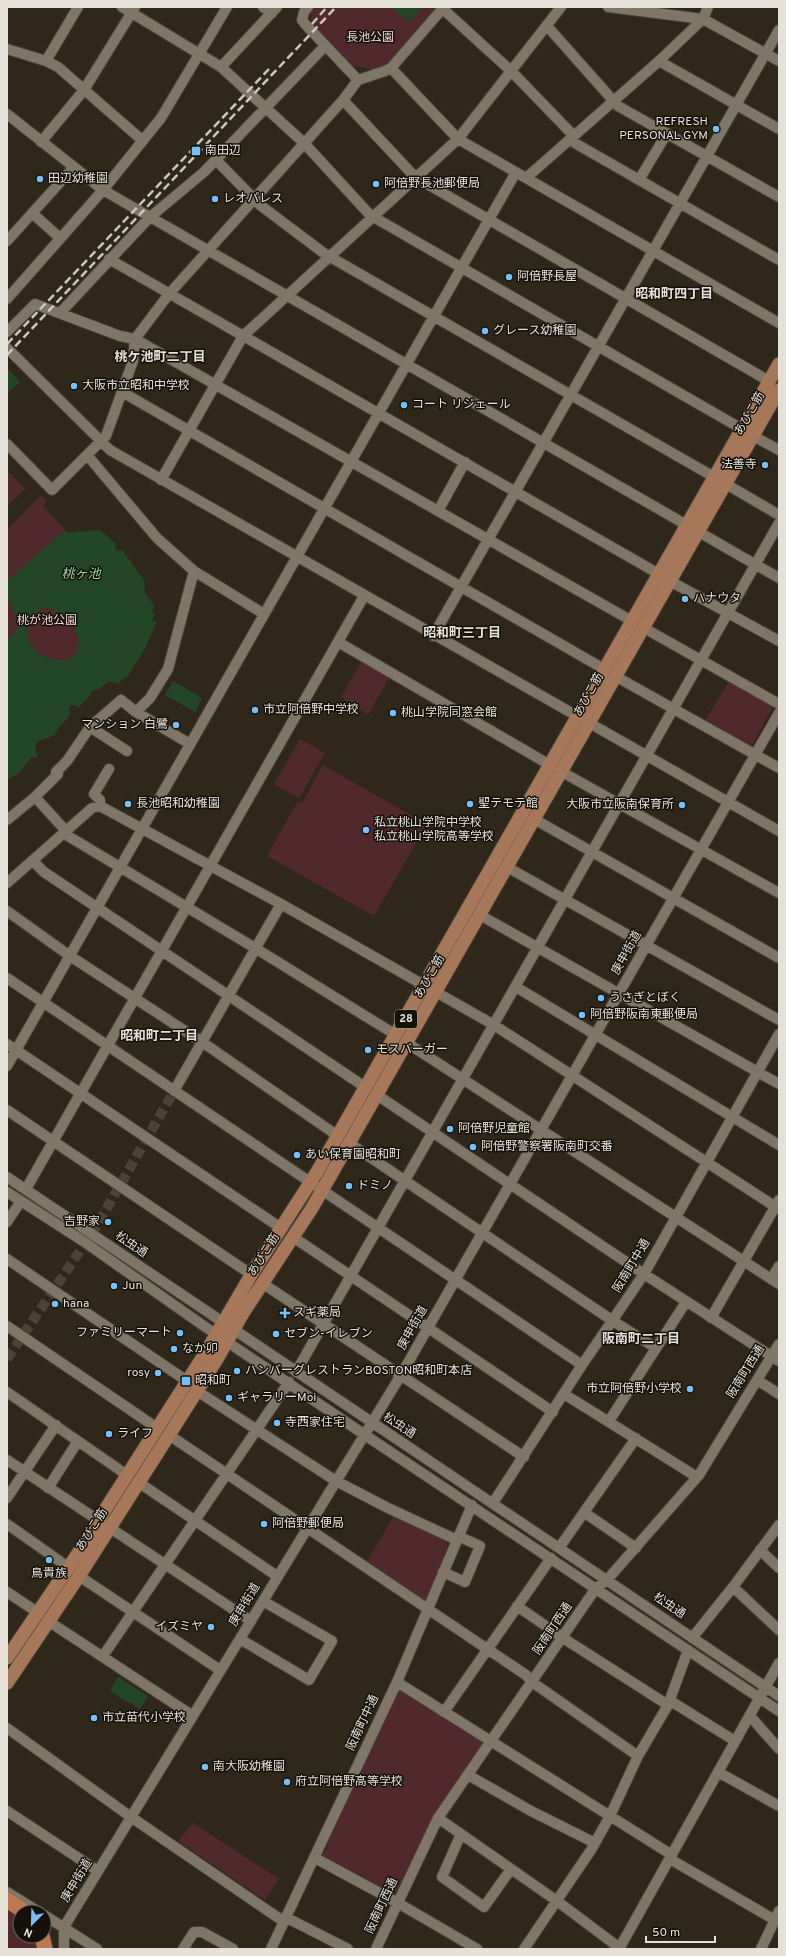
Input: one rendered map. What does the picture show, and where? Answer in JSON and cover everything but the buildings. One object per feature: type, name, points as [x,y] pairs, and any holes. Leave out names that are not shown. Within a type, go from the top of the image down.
[{"type":"main road","name":"あびこ筋","points":[[7,1658],[68,1567],[138,1482],[170,1436],[197,1391],[252,1275],[311,1182],[365,1087],[401,1039],[431,988],[550,765],[659,574],[726,484],[769,381],[779,364]]},
{"type":"main road","name":"あびこ筋","points":[[431,988],[480,915],[615,676],[644,628],[670,581],[714,477],[779,390]]},
{"type":"main road","name":"あびこ筋","points":[[229,1326],[262,1283],[293,1237],[321,1191],[377,1095],[401,1039]]},
{"type":"main road","name":"あびこ筋","points":[[7,1683],[79,1576],[127,1475],[187,1381],[222,1338]]},
{"type":"street","points":[[46,61],[78,7]]},
{"type":"street","points":[[122,7],[133,10],[221,67],[304,143],[373,217],[779,450]]},
{"type":"street","points":[[7,299],[103,190],[161,118],[227,7]]},
{"type":"street","points":[[221,67],[275,10],[263,7]]},
{"type":"street","points":[[308,7],[304,12],[302,20],[324,46],[358,80]]},
{"type":"street","points":[[161,480],[243,336],[458,139],[561,7]]},
{"type":"street","points":[[608,7],[703,19],[779,61]]},
{"type":"street","points":[[526,178],[660,61],[703,19],[708,7]]},
{"type":"street","points":[[7,444],[52,490],[106,436],[133,361],[135,339],[169,294],[343,100],[358,80],[385,72],[391,68],[443,8],[511,71],[571,133],[573,142],[779,260]]},
{"type":"street","points":[[41,142],[84,90],[133,10]]},
{"type":"street","points":[[547,26],[618,106],[779,197]]},
{"type":"street","points":[[433,636],[779,30]]},
{"type":"street","points":[[60,313],[149,218],[170,199],[191,184],[216,160],[324,46]]},
{"type":"street","points":[[7,49],[46,61],[58,67],[142,140]]},
{"type":"street","points":[[660,61],[779,129]]},
{"type":"street","points":[[391,68],[458,139],[779,323]]},
{"type":"street","points":[[343,100],[415,177],[769,381]]},
{"type":"street","points":[[7,114],[73,168],[103,190],[149,218],[779,578]]},
{"type":"street","points":[[639,180],[667,133]]},
{"type":"street","points":[[216,160],[254,199],[329,256],[572,394],[714,477]]},
{"type":"street","points":[[7,241],[73,168]]},
{"type":"street","points":[[7,1066],[516,172]]},
{"type":"street","points":[[32,214],[60,238]]},
{"type":"street","points":[[109,259],[659,574]]},
{"type":"street","points":[[7,332],[35,304],[120,336],[135,339],[352,460],[438,511],[632,621]]},
{"type":"street","points":[[7,348],[100,442],[110,450],[433,636],[779,831]]},
{"type":"street","points":[[122,392],[604,669]]},
{"type":"street","points":[[87,455],[158,538],[194,571],[264,614]]},
{"type":"street","points":[[438,511],[465,462]]},
{"type":"street","points":[[726,484],[779,515]]},
{"type":"street","points":[[296,1372],[648,756],[779,523]]},
{"type":"street","points":[[136,712],[150,698],[168,669],[194,571]]},
{"type":"street","points":[[670,581],[779,641]]},
{"type":"street","points":[[26,1190],[364,596]]},
{"type":"street","points":[[644,628],[779,704]]},
{"type":"street","points":[[338,642],[550,765]]},
{"type":"street","points":[[615,676],[779,768]]},
{"type":"street","points":[[7,820],[35,797],[58,774],[56,772],[67,761],[90,727],[121,700],[136,712],[190,744]]},
{"type":"street","name":"庚申街道","points":[[64,1928],[277,1576],[401,1375],[570,1076],[620,993],[779,713]]},
{"type":"street","points":[[90,727],[127,751]]},
{"type":"street","points":[[100,806],[100,800],[94,794],[109,769]]},
{"type":"street","points":[[562,772],[779,894]]},
{"type":"street","points":[[35,797],[66,831],[68,836],[120,866],[186,908],[256,948],[401,1039],[775,1282],[779,1266]]},
{"type":"street","points":[[7,883],[94,807],[100,806],[281,904],[494,1025],[570,1076],[706,1162],[778,1205],[710,1318]]},
{"type":"street","points":[[534,818],[779,958]]},
{"type":"street","points":[[33,861],[44,872],[365,1087]]},
{"type":"street","points":[[507,867],[779,1020]]},
{"type":"street","points":[[174,1090],[281,904]]},
{"type":"street","points":[[7,911],[70,956],[202,1042],[338,1136]]},
{"type":"street","points":[[480,915],[779,1084]]},
{"type":"street","points":[[7,978],[311,1182],[321,1191],[582,1365]]},
{"type":"street","points":[[516,987],[594,1036],[779,1145]]},
{"type":"street","name":"阪南町中通","points":[[493,1503],[582,1365],[644,1274],[779,1034]]},
{"type":"street","points":[[7,1044],[282,1228]]},
{"type":"street","points":[[377,1095],[710,1318],[775,1359]]},
{"type":"street","points":[[7,1110],[252,1275]]},
{"type":"street","points":[[349,1143],[613,1321],[656,1348]]},
{"type":"street","name":"松虫通","points":[[7,1177],[372,1424],[493,1503],[779,1696]]},
{"type":"street","name":"松虫通","points":[[7,1192],[86,1242],[222,1338],[365,1435],[779,1711]]},
{"type":"street","points":[[7,1222],[21,1201]]},
{"type":"street","points":[[293,1237],[552,1412]]},
{"type":"street","points":[[7,1259],[187,1381]]},
{"type":"street","points":[[262,1283],[524,1457]]},
{"type":"street","points":[[609,1421],[686,1302]]},
{"type":"street","points":[[7,1326],[157,1428]]},
{"type":"street","name":"阪南町西通","points":[[376,1949],[438,1818],[596,1588],[608,1580],[697,1477],[757,1380],[775,1359],[779,1344]]},
{"type":"street","points":[[757,1380],[779,1394]]},
{"type":"street","points":[[103,1656],[258,1430],[289,1382]]},
{"type":"street","points":[[197,1391],[336,1481],[388,1508],[457,1538],[480,1546],[465,1582],[443,1572]]},
{"type":"street","points":[[7,1392],[127,1475]]},
{"type":"street","points":[[564,1394],[697,1477]]},
{"type":"street","points":[[7,1498],[56,1425]]},
{"type":"street","points":[[170,1436],[428,1609],[486,1650],[526,1675],[532,1682],[638,1756]]},
{"type":"street","points":[[559,1548],[585,1513],[636,1438]]},
{"type":"street","points":[[48,1488],[78,1440]]},
{"type":"street","points":[[7,1460],[251,1621]]},
{"type":"street","points":[[138,1482],[277,1576]]},
{"type":"street","name":"阪南町中通","points":[[271,1949],[287,1918],[397,1682],[472,1505]]},
{"type":"street","points":[[585,1513],[636,1548]]},
{"type":"street","points":[[7,1524],[68,1567]]},
{"type":"street","points":[[692,1638],[733,1587],[779,1524]]},
{"type":"street","points":[[760,1550],[779,1568]]},
{"type":"street","points":[[444,1712],[551,1558]]},
{"type":"street","points":[[79,1576],[220,1670]]},
{"type":"street","points":[[733,1587],[779,1630]]},
{"type":"street","points":[[7,1592],[37,1612]]},
{"type":"street","points":[[240,1639],[310,1680],[332,1641],[263,1601]]},
{"type":"street","points":[[517,1606],[563,1638],[735,1741]]},
{"type":"street","points":[[48,1621],[193,1716]]},
{"type":"street","points":[[530,1947],[595,1843],[610,1816],[638,1756],[668,1702],[688,1650]]},
{"type":"street","points":[[438,1818],[558,1901],[620,1949],[779,1663]]},
{"type":"street","points":[[397,1682],[490,1742],[610,1816],[671,1857],[777,1915],[761,1949]]},
{"type":"street","points":[[750,1716],[779,1749]]},
{"type":"street","points":[[7,1728],[131,1817],[280,1919],[287,1918],[348,1949]]},
{"type":"street","points":[[718,1772],[779,1806]]},
{"type":"street","points":[[468,1775],[531,1811],[595,1843]]},
{"type":"street","points":[[7,1811],[98,1871]]},
{"type":"street","points":[[461,1834],[442,1877],[484,1907],[511,1869]]},
{"type":"street","points":[[315,1858],[398,1903],[477,1949]]},
{"type":"street","points":[[7,1892],[26,1904]]},
{"type":"street","points":[[52,1920],[98,1949]]},
{"type":"street","points":[[64,1928],[64,1949]]},
{"type":"street","points":[[183,1949],[194,1932],[202,1932],[233,1949]]},
{"type":"green space","name":"長池公園","points":[[315,7],[436,7],[386,65],[372,69],[353,66],[343,60],[323,37],[310,18],[311,12]]},
{"type":"green space","points":[[7,470],[25,489],[7,506]]},
{"type":"green space","name":"桃が池公園","points":[[41,495],[47,501],[43,506],[66,531],[76,556],[88,660],[7,696],[7,530]]},
{"type":"green space","points":[[361,662],[389,678],[368,715],[341,697]]},
{"type":"green space","points":[[729,681],[771,705],[772,709],[751,747],[704,722]]},
{"type":"green space","points":[[300,739],[325,753],[299,798],[274,784]]},
{"type":"green space","points":[[323,765],[427,824],[374,916],[267,856],[298,801],[302,803]]},
{"type":"green space","points":[[395,1514],[443,1537],[448,1546],[426,1601],[423,1602],[366,1563]]},
{"type":"green space","name":"府立阿倍野高等学校","points":[[400,1690],[481,1741],[483,1745],[397,1895],[393,1897],[322,1857],[395,1692]]},
{"type":"green space","points":[[193,1823],[279,1879],[265,1900],[178,1841]]},
{"type":"green space","points":[[7,1906],[12,1909],[12,1944],[38,1944],[39,1949],[7,1949]]},
{"type":"water","points":[[390,7],[422,7],[410,22]]},
{"type":"water","points":[[9,370],[20,382],[7,394],[7,372]]},
{"type":"water","name":"桃ヶ池","points":[[100,530],[116,544],[116,550],[123,551],[144,580],[145,593],[154,605],[152,613],[155,613],[152,620],[157,622],[143,652],[128,676],[118,684],[109,681],[99,689],[91,692],[90,696],[78,708],[75,705],[71,705],[69,710],[71,714],[58,729],[55,735],[37,742],[35,750],[38,755],[35,758],[32,757],[19,773],[7,780],[7,640],[14,634],[18,622],[7,594],[7,581],[61,533]],"holes":[[[45,607],[64,616],[74,626],[77,633],[78,647],[72,658],[60,660],[48,658],[39,653],[32,645],[28,636],[28,626],[34,616]]]},
{"type":"water","points":[[173,681],[202,698],[195,712],[165,695]]},
{"type":"water","points":[[118,1677],[148,1696],[140,1709],[110,1691]]},
{"type":"tunnel","points":[[7,1359],[96,1227],[174,1091]]},
{"type":"railway","points":[[312,24],[327,7]]},
{"type":"railway","points":[[7,355],[336,7]]},
{"type":"railway","points":[[7,344],[269,69]]},
{"type":"place","name":"REFRESH PERSONAL GYM","points":[[716,129]]},
{"type":"place","name":"南田辺","points":[[196,151]]},
{"type":"place","name":"田辺幼稚園","points":[[40,179]]},
{"type":"place","name":"阿倍野長池郵便局","points":[[376,184]]},
{"type":"place","name":"レオパレス","points":[[215,199]]},
{"type":"place","name":"阿倍野長屋","points":[[509,277]]},
{"type":"place","name":"グレース幼稚園","points":[[485,331]]},
{"type":"place","name":"大阪市立昭和中学校","points":[[74,386]]},
{"type":"place","name":"コート リジェール","points":[[404,405]]},
{"type":"place","name":"法善寺","points":[[765,465]]},
{"type":"place","name":"ハナウタ","points":[[685,599]]},
{"type":"place","name":"市立阿倍野中学校","points":[[255,710]]},
{"type":"place","name":"桃山学院同窓会館","points":[[393,713]]},
{"type":"place","name":"マンション 白鷺","points":[[176,725]]},
{"type":"place","name":"長池昭和幼稚園","points":[[128,804]]},
{"type":"place","name":"聖テモテ館","points":[[470,804]]},
{"type":"place","name":"大阪市立阪南保育所","points":[[682,805]]},
{"type":"place","name":"私立桃山学院中学校 私立桃山学院高等学校","points":[[366,830]]},
{"type":"place","name":"うさぎとぼく","points":[[601,998]]},
{"type":"place","name":"阿倍野阪南東郵便局","points":[[582,1015]]},
{"type":"place","name":"モスバーガー","points":[[368,1050]]},
{"type":"place","name":"阿倍野児童館","points":[[450,1129]]},
{"type":"place","name":"阿倍野警察署阪南町交番","points":[[473,1147]]},
{"type":"place","name":"あい保育園昭和町","points":[[297,1155]]},
{"type":"place","name":"ドミノ","points":[[349,1186]]},
{"type":"place","name":"吉野家","points":[[108,1222]]},
{"type":"place","name":"Jun","points":[[114,1286]]},
{"type":"place","name":"hana","points":[[55,1304]]},
{"type":"place","name":"スギ薬局","points":[[285,1313]]},
{"type":"place","name":"ファミリーマート","points":[[180,1333]]},
{"type":"place","name":"セブン-イレブン","points":[[276,1334]]},
{"type":"place","name":"なか卯","points":[[174,1349]]},
{"type":"place","name":"ハンバーグレストランBOSTON昭和町本店","points":[[237,1371]]},
{"type":"place","name":"rosy","points":[[158,1373]]},
{"type":"place","name":"昭和町","points":[[186,1381]]},
{"type":"place","name":"市立阿倍野小学校","points":[[690,1389]]},
{"type":"place","name":"ギャラリーMoi","points":[[229,1398]]},
{"type":"place","name":"寺西家住宅","points":[[277,1423]]},
{"type":"place","name":"ライフ","points":[[109,1434]]},
{"type":"place","name":"阿倍野郵便局","points":[[264,1524]]},
{"type":"place","name":"鳥貴族","points":[[49,1560]]},
{"type":"place","name":"イズミヤ","points":[[211,1627]]},
{"type":"place","name":"市立苗代小学校","points":[[94,1718]]},
{"type":"place","name":"南大阪幼稚園","points":[[205,1767]]},
{"type":"place","name":"府立阿倍野高等学校","points":[[287,1782]]},
{"type":"district","name":"昭和町四丁目","points":[[674,295]]},
{"type":"district","name":"桃ケ池町二丁目","points":[[160,358]]},
{"type":"district","name":"昭和町三丁目","points":[[462,634]]},
{"type":"district","name":"昭和町二丁目","points":[[159,1037]]},
{"type":"district","name":"阪南町二丁目","points":[[641,1340]]}]
